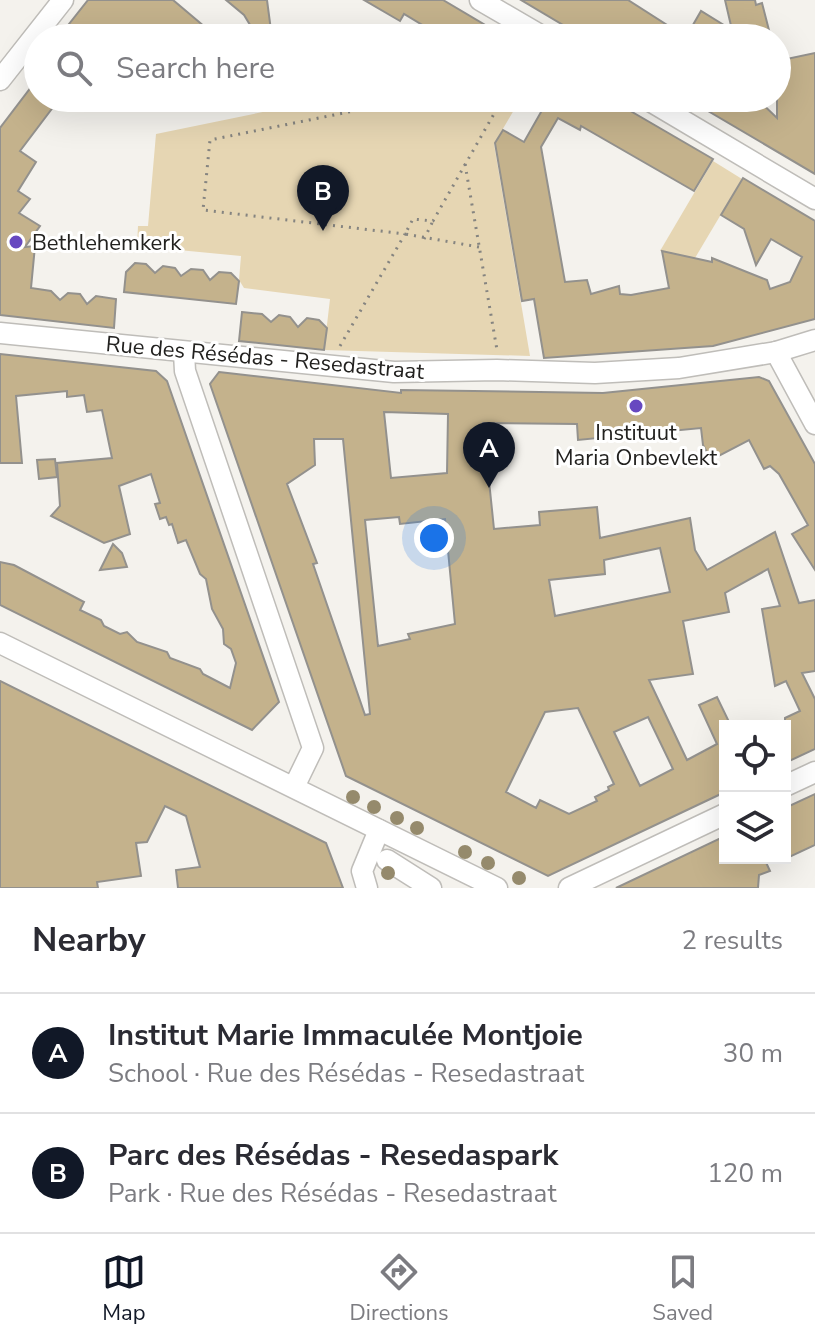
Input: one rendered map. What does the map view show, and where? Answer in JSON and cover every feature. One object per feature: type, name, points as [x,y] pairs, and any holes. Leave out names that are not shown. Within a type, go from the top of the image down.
[{"type":"street","points":[[44,24],[63,0]]},
{"type":"street","points":[[480,0],[521,24]]},
{"type":"street","points":[[0,80],[24,50]]},
{"type":"street","points":[[669,112],[815,199]]},
{"type":"street","name":"Rue des Résédas - Resedastraat","points":[[0,333],[394,372],[609,372],[679,368],[776,352],[815,340]]},
{"type":"street","points":[[776,352],[815,424]]},
{"type":"street","points":[[184,353],[185,371],[313,748],[294,787]]},
{"type":"street","points":[[0,643],[497,888]]},
{"type":"street","points":[[791,783],[815,772]]},
{"type":"street","points":[[569,888],[719,817]]},
{"type":"street","points":[[367,888],[362,871],[379,830]]},
{"type":"street","points":[[387,860],[431,888]]},
{"type":"path","points":[[349,112],[210,140],[203,210],[405,234],[423,240],[479,247]]},
{"type":"path","points":[[423,240],[495,112]]},
{"type":"path","points":[[465,164],[497,345],[497,370]]},
{"type":"path","points":[[329,366],[413,219],[433,221]]},
{"type":"shaded area","points":[[263,112],[513,112],[494,144],[530,356],[324,350],[330,299],[244,288],[239,280],[241,256],[137,246],[138,226],[148,226],[156,134]]},
{"type":"shaded area","points":[[713,161],[742,179],[695,258],[660,251]]},
{"type":"building","points":[[88,0],[173,0],[201,24],[69,24]]},
{"type":"building","points":[[226,0],[267,0],[270,24],[249,24]]},
{"type":"building","points":[[364,0],[443,0],[483,24],[421,24],[404,14],[400,21]]},
{"type":"building","points":[[521,0],[628,0],[666,24],[561,24]]},
{"type":"building","points":[[725,0],[755,0],[756,5],[762,3],[767,24],[731,24]]},
{"type":"building","points":[[701,11],[722,24],[694,24]]},
{"type":"building","points":[[815,53],[815,174],[710,112],[771,112],[777,118],[777,112],[791,112],[791,58]]},
{"type":"building","points":[[24,96],[24,112],[49,112],[20,151],[36,162],[18,191],[30,199],[19,213],[40,226],[25,247],[35,246],[31,288],[51,291],[60,300],[68,293],[80,294],[87,304],[96,296],[116,299],[114,328],[0,315],[0,128]]},
{"type":"building","points":[[541,112],[632,112],[713,159],[694,191],[581,126],[580,130],[558,118],[541,147],[565,282],[587,280],[591,294],[619,286],[620,294],[631,295],[669,288],[662,251],[712,262],[712,258],[767,280],[770,289],[790,282],[802,257],[771,239],[756,265],[744,229],[721,215],[743,178],[815,221],[815,319],[713,346],[544,358],[534,299],[522,301],[495,143],[503,130],[524,142]]},
{"type":"building","points":[[135,263],[146,264],[155,273],[163,266],[175,268],[181,276],[191,269],[203,270],[210,280],[219,272],[231,273],[239,281],[236,304],[124,292],[126,272]]},
{"type":"building","points":[[242,312],[262,314],[271,322],[279,315],[290,317],[298,327],[307,318],[319,320],[327,328],[324,350],[239,341]]},
{"type":"building","points":[[0,354],[156,371],[167,381],[279,702],[252,730],[0,605],[0,562],[14,565],[84,602],[80,610],[101,620],[104,626],[120,634],[127,632],[137,642],[167,652],[170,658],[200,669],[203,674],[230,688],[236,663],[231,649],[224,644],[223,629],[212,609],[206,579],[200,574],[186,540],[178,543],[172,524],[169,525],[166,517],[160,519],[155,504],[160,503],[151,474],[119,486],[130,534],[104,543],[51,516],[60,506],[57,463],[112,458],[102,410],[87,412],[84,395],[67,397],[67,391],[16,396],[22,463],[0,463]]},
{"type":"building","points":[[219,372],[401,393],[401,390],[603,393],[759,377],[769,381],[815,464],[815,570],[792,534],[808,525],[779,474],[770,466],[764,469],[749,440],[711,460],[703,445],[701,428],[578,440],[577,424],[483,423],[494,529],[540,525],[539,512],[597,507],[600,538],[690,518],[695,550],[707,570],[775,532],[799,603],[815,600],[815,671],[802,673],[815,699],[815,749],[791,760],[791,720],[785,718],[800,711],[786,681],[775,686],[762,609],[780,606],[768,569],[725,593],[729,612],[683,621],[693,674],[649,680],[687,760],[717,744],[699,705],[717,697],[728,720],[719,720],[719,795],[548,876],[346,776],[210,384]],"holes":[[[384,412],[448,414],[447,473],[391,478]],[[314,439],[343,439],[370,714],[365,715],[313,564],[317,563],[287,484],[315,465]],[[399,517],[400,524],[445,519],[455,624],[408,634],[410,639],[378,646],[365,520]],[[660,548],[670,592],[555,616],[549,580],[605,574],[604,560]],[[578,708],[614,784],[595,797],[597,801],[569,814],[540,800],[536,808],[506,792],[545,712]],[[648,717],[673,769],[640,786],[614,732]]]},
{"type":"building","points":[[55,459],[57,477],[39,479],[37,460]]},
{"type":"building","points":[[113,544],[122,553],[127,567],[100,570]]},
{"type":"building","points":[[0,681],[326,843],[343,888],[178,888],[176,870],[200,867],[186,816],[165,806],[147,842],[136,843],[141,876],[97,882],[98,888],[0,888]]},
{"type":"building","points":[[815,794],[815,845],[791,856],[791,805]]},
{"type":"building","points":[[719,839],[719,864],[767,864],[770,871],[759,875],[758,888],[616,888]]},
{"type":"place","name":"Parc des Résédas - Resedaspark","points":[[323,231]]},
{"type":"place","name":"Bethlehemkerk","points":[[16,242]]},
{"type":"place","name":"Instituut Maria Onbevlekt","points":[[636,406]]},
{"type":"place","name":"Institut Marie Immaculée Montjoie","points":[[489,488]]}]
